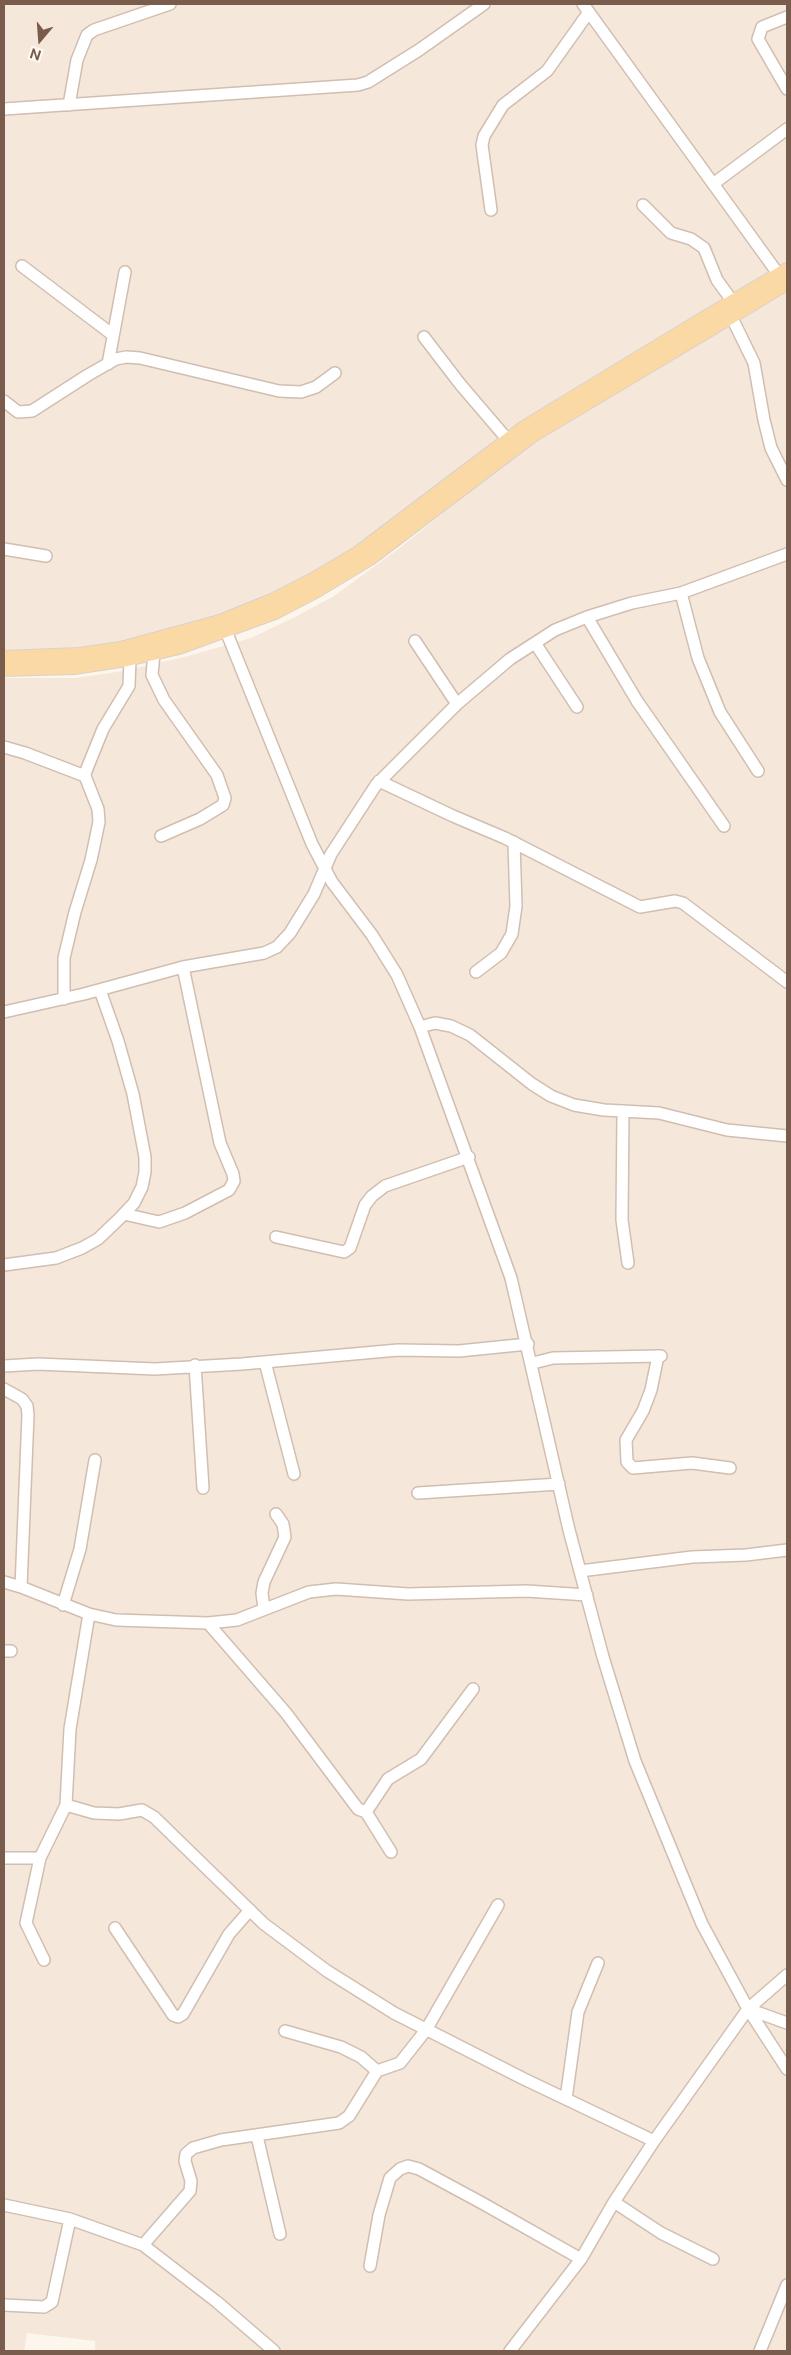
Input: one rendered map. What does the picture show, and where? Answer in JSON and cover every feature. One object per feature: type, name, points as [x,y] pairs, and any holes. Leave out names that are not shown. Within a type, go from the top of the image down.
[{"type":"main road","points":[[4,658],[79,655],[121,649],[220,622],[272,601],[360,552],[507,439],[733,302],[784,276]]},
{"type":"main road","points":[[4,669],[74,667],[130,659],[226,631],[275,612],[317,590],[370,558],[531,436],[731,316],[784,276]]},
{"type":"street","points":[[69,105],[77,60],[87,36],[94,30],[170,4]]},
{"type":"street","points":[[4,109],[358,85],[368,82],[419,50],[484,4]]},
{"type":"street","points":[[491,210],[482,145],[484,136],[503,106],[546,71],[586,8],[713,184],[784,276]]},
{"type":"street","points":[[787,17],[762,27],[758,39],[787,89]]},
{"type":"street","points":[[713,184],[787,129]]},
{"type":"street","points":[[643,205],[671,233],[691,239],[704,248],[717,280],[733,302]]},
{"type":"street","points":[[22,266],[113,335]]},
{"type":"street","points":[[108,364],[125,272]]},
{"type":"street","points":[[731,316],[754,363],[771,448],[787,480]]},
{"type":"street","points":[[424,337],[460,384],[507,439]]},
{"type":"street","points":[[5,404],[18,412],[32,411],[108,364],[126,357],[140,358],[279,391],[301,392],[316,387],[335,373]]},
{"type":"street","points":[[4,549],[46,556]]},
{"type":"street","points":[[4,1012],[64,999],[183,968],[264,953],[277,947],[290,934],[326,870],[331,854],[380,781],[457,704],[510,658],[555,630],[587,617],[632,603],[681,593],[787,554]]},
{"type":"street","points":[[681,593],[698,658],[720,712],[758,771]]},
{"type":"street","points":[[587,617],[642,709],[724,826]]},
{"type":"street","points":[[226,631],[312,844],[332,882],[372,935],[397,975],[420,1027],[469,1157],[511,1278],[533,1363],[580,1571],[635,1761],[702,1924],[748,2009],[787,2069]]},
{"type":"street","points":[[415,641],[457,704]]},
{"type":"street","points":[[535,643],[577,707]]},
{"type":"street","points":[[154,653],[152,675],[164,700],[217,775],[225,798],[223,805],[200,819],[161,836]]},
{"type":"street","points":[[64,999],[64,958],[75,912],[91,860],[99,822],[98,809],[85,776],[89,760],[103,729],[129,686],[130,659]]},
{"type":"street","points":[[4,747],[85,776]]},
{"type":"street","points":[[380,781],[453,816],[514,842],[640,907],[675,901],[684,903],[787,982]]},
{"type":"street","points":[[476,972],[501,953],[512,934],[516,906],[514,842]]},
{"type":"street","points":[[124,1214],[159,1222],[185,1213],[230,1190],[234,1181],[220,1143],[183,968]]},
{"type":"street","points":[[4,1265],[56,1258],[82,1248],[98,1239],[134,1203],[142,1187],[145,1158],[133,1094],[118,1041],[100,990]]},
{"type":"street","points":[[420,1027],[435,1023],[451,1026],[470,1035],[532,1084],[551,1096],[574,1105],[659,1113],[727,1130],[787,1136]]},
{"type":"street","points":[[623,1111],[622,1220],[628,1263]]},
{"type":"street","points":[[276,1237],[344,1252],[350,1248],[365,1205],[372,1196],[385,1186],[469,1157]]},
{"type":"street","points":[[4,1366],[38,1364],[155,1369],[265,1362],[398,1350],[459,1351],[528,1344]]},
{"type":"street","points":[[533,1363],[553,1358],[660,1356],[644,1411],[626,1440],[627,1462],[633,1468],[692,1463],[730,1468]]},
{"type":"street","points":[[265,1362],[294,1474]]},
{"type":"street","points":[[195,1365],[204,1488]]},
{"type":"street","points":[[4,1390],[22,1399],[27,1406],[28,1415],[21,1586]]},
{"type":"street","points":[[64,1604],[80,1549],[95,1460]]},
{"type":"street","points":[[418,1493],[559,1484]]},
{"type":"street","points":[[264,1609],[262,1593],[264,1582],[285,1536],[283,1524],[276,1514]]},
{"type":"street","points":[[580,1571],[692,1556],[746,1555],[787,1550]]},
{"type":"street","points":[[4,1582],[21,1586],[89,1614],[116,1620],[208,1623],[236,1620],[309,1592],[336,1589],[408,1594],[527,1591],[587,1595]]},
{"type":"street","points":[[44,1960],[26,1923],[40,1858],[66,1804],[70,1729],[89,1614]]},
{"type":"street","points":[[208,1623],[302,1732],[358,1809],[366,1812],[392,1852]]},
{"type":"street","points":[[366,1812],[388,1779],[421,1759],[473,1689]]},
{"type":"street","points":[[66,1804],[94,1813],[119,1814],[142,1810],[154,1817],[264,1924],[327,1971],[394,2013],[426,2030],[654,2141]]},
{"type":"street","points":[[4,1858],[40,1858]]},
{"type":"street","points":[[144,2245],[190,2191],[191,2181],[185,2161],[186,2154],[193,2148],[214,2141],[339,2123],[349,2116],[377,2071],[400,2063],[426,2030],[498,1905]]},
{"type":"street","points":[[116,1928],[172,2014],[178,2017],[183,2014],[208,1966],[229,1934],[250,1910]]},
{"type":"street","points":[[566,2099],[578,2012],[598,1963]]},
{"type":"street","points":[[510,2351],[581,2259],[614,2202],[654,2141],[748,2009],[787,1975]]},
{"type":"street","points":[[748,2009],[787,2023]]},
{"type":"street","points":[[285,2031],[341,2047],[361,2058],[377,2071]]},
{"type":"street","points":[[258,2136],[280,2234]]},
{"type":"street","points":[[370,2266],[379,2215],[390,2178],[400,2169],[408,2166],[419,2168],[581,2259]]},
{"type":"street","points":[[614,2202],[661,2233],[713,2259]]},
{"type":"street","points":[[4,2204],[70,2219],[144,2245],[217,2302],[274,2351]]},
{"type":"street","points":[[4,2305],[44,2307],[52,2302],[70,2219]]},
{"type":"street","points":[[760,2351],[787,2285]]},
{"type":"shaded area","points":[[4,4],[787,4],[787,265],[508,429],[389,523],[317,571],[252,605],[126,642],[81,649],[4,651]]},
{"type":"shaded area","points":[[787,293],[787,2351],[95,2351],[95,2341],[27,2333],[24,2351],[4,2351],[4,678],[76,678],[123,671],[188,656],[251,638],[297,616],[334,596],[401,547],[512,458],[550,431]]}]
